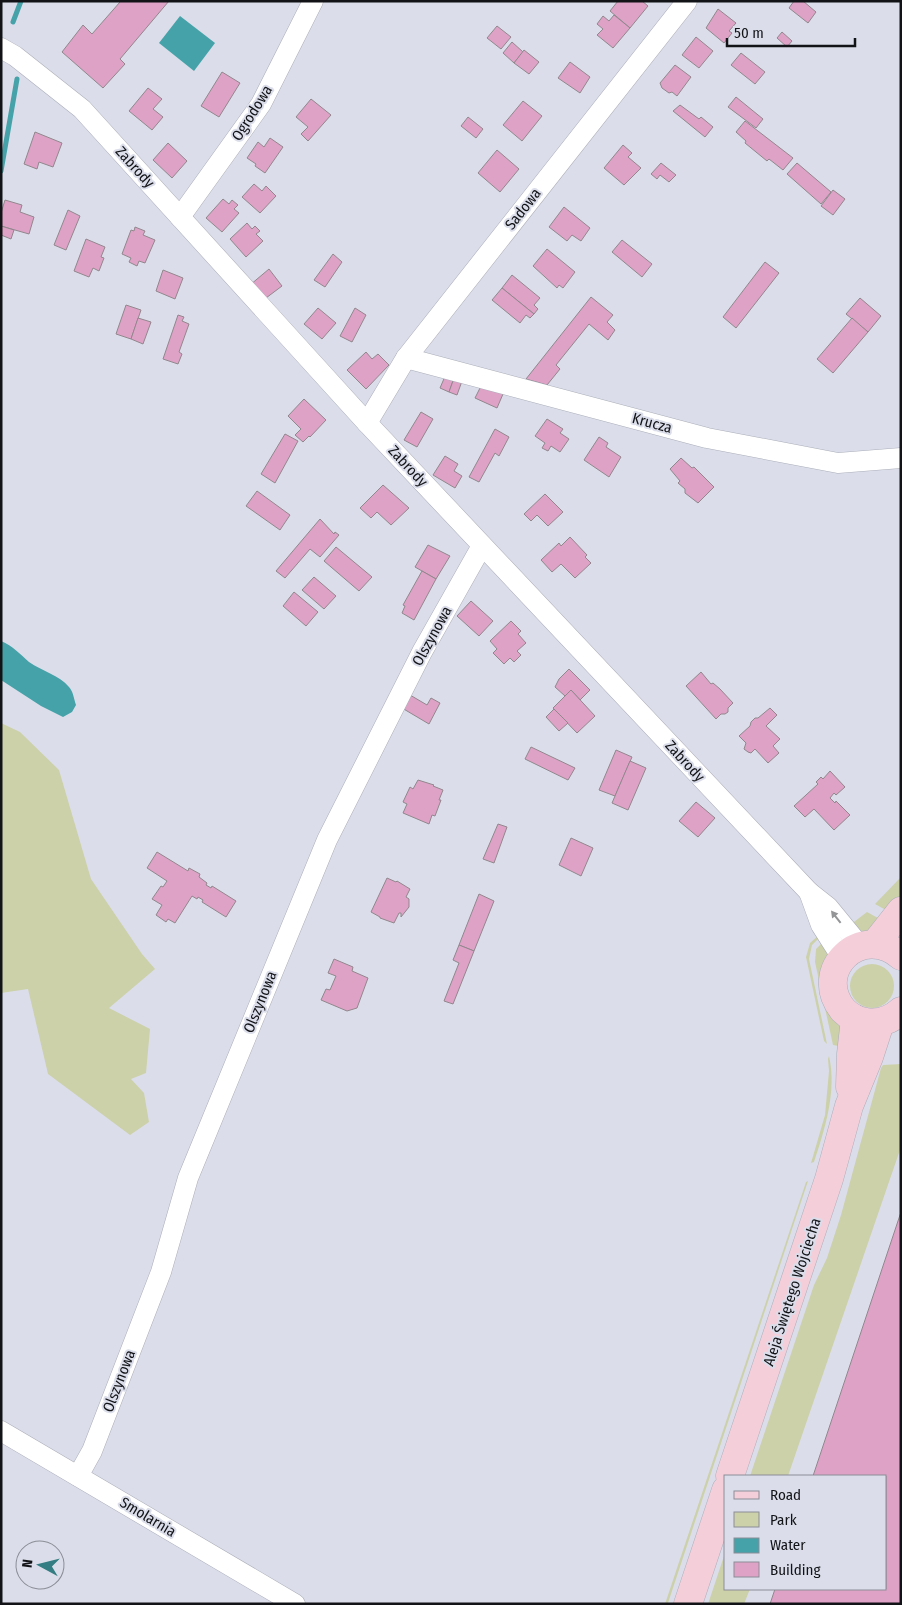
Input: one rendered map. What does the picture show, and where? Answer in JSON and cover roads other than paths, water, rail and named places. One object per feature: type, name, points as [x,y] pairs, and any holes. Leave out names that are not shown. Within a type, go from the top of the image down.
[{"type":"street","name":"Ogrodowa","points":[[180,217],[261,104],[313,1]]},
{"type":"street","name":"Sadowa","points":[[367,423],[406,358],[687,1]]},
{"type":"street","name":"Zabrody","points":[[1,48],[15,56],[82,109],[367,423],[808,892],[821,925],[859,949]]},
{"type":"street","name":"Krucza","points":[[406,358],[707,438],[838,464],[901,458]]},
{"type":"street","name":"Olszynowa","points":[[78,1476],[92,1451],[161,1272],[188,1178],[327,840],[422,652],[479,551],[484,547]]},
{"type":"street","points":[[887,1017],[846,1012],[838,1003],[834,992],[834,974],[901,911]]},
{"type":"street","points":[[859,949],[885,946],[901,956]]},
{"type":"street","name":"Aleja Świętego Wojciecha","points":[[730,1475],[829,1179],[849,1106],[851,1054],[887,1017]]},
{"type":"street","name":"Smolarnia","points":[[1,1431],[295,1604]]},
{"type":"street","points":[[688,1604],[724,1496]]},
{"type":"water","points":[[180,16],[215,43],[194,71],[159,43]]},
{"type":"water","points":[[1,641],[13,648],[29,662],[55,676],[69,687],[76,705],[72,712],[63,717],[41,706],[1,680]]},
{"type":"waterway","points":[[13,22],[21,1]]},
{"type":"waterway","points":[[1,171],[17,79]]}]
